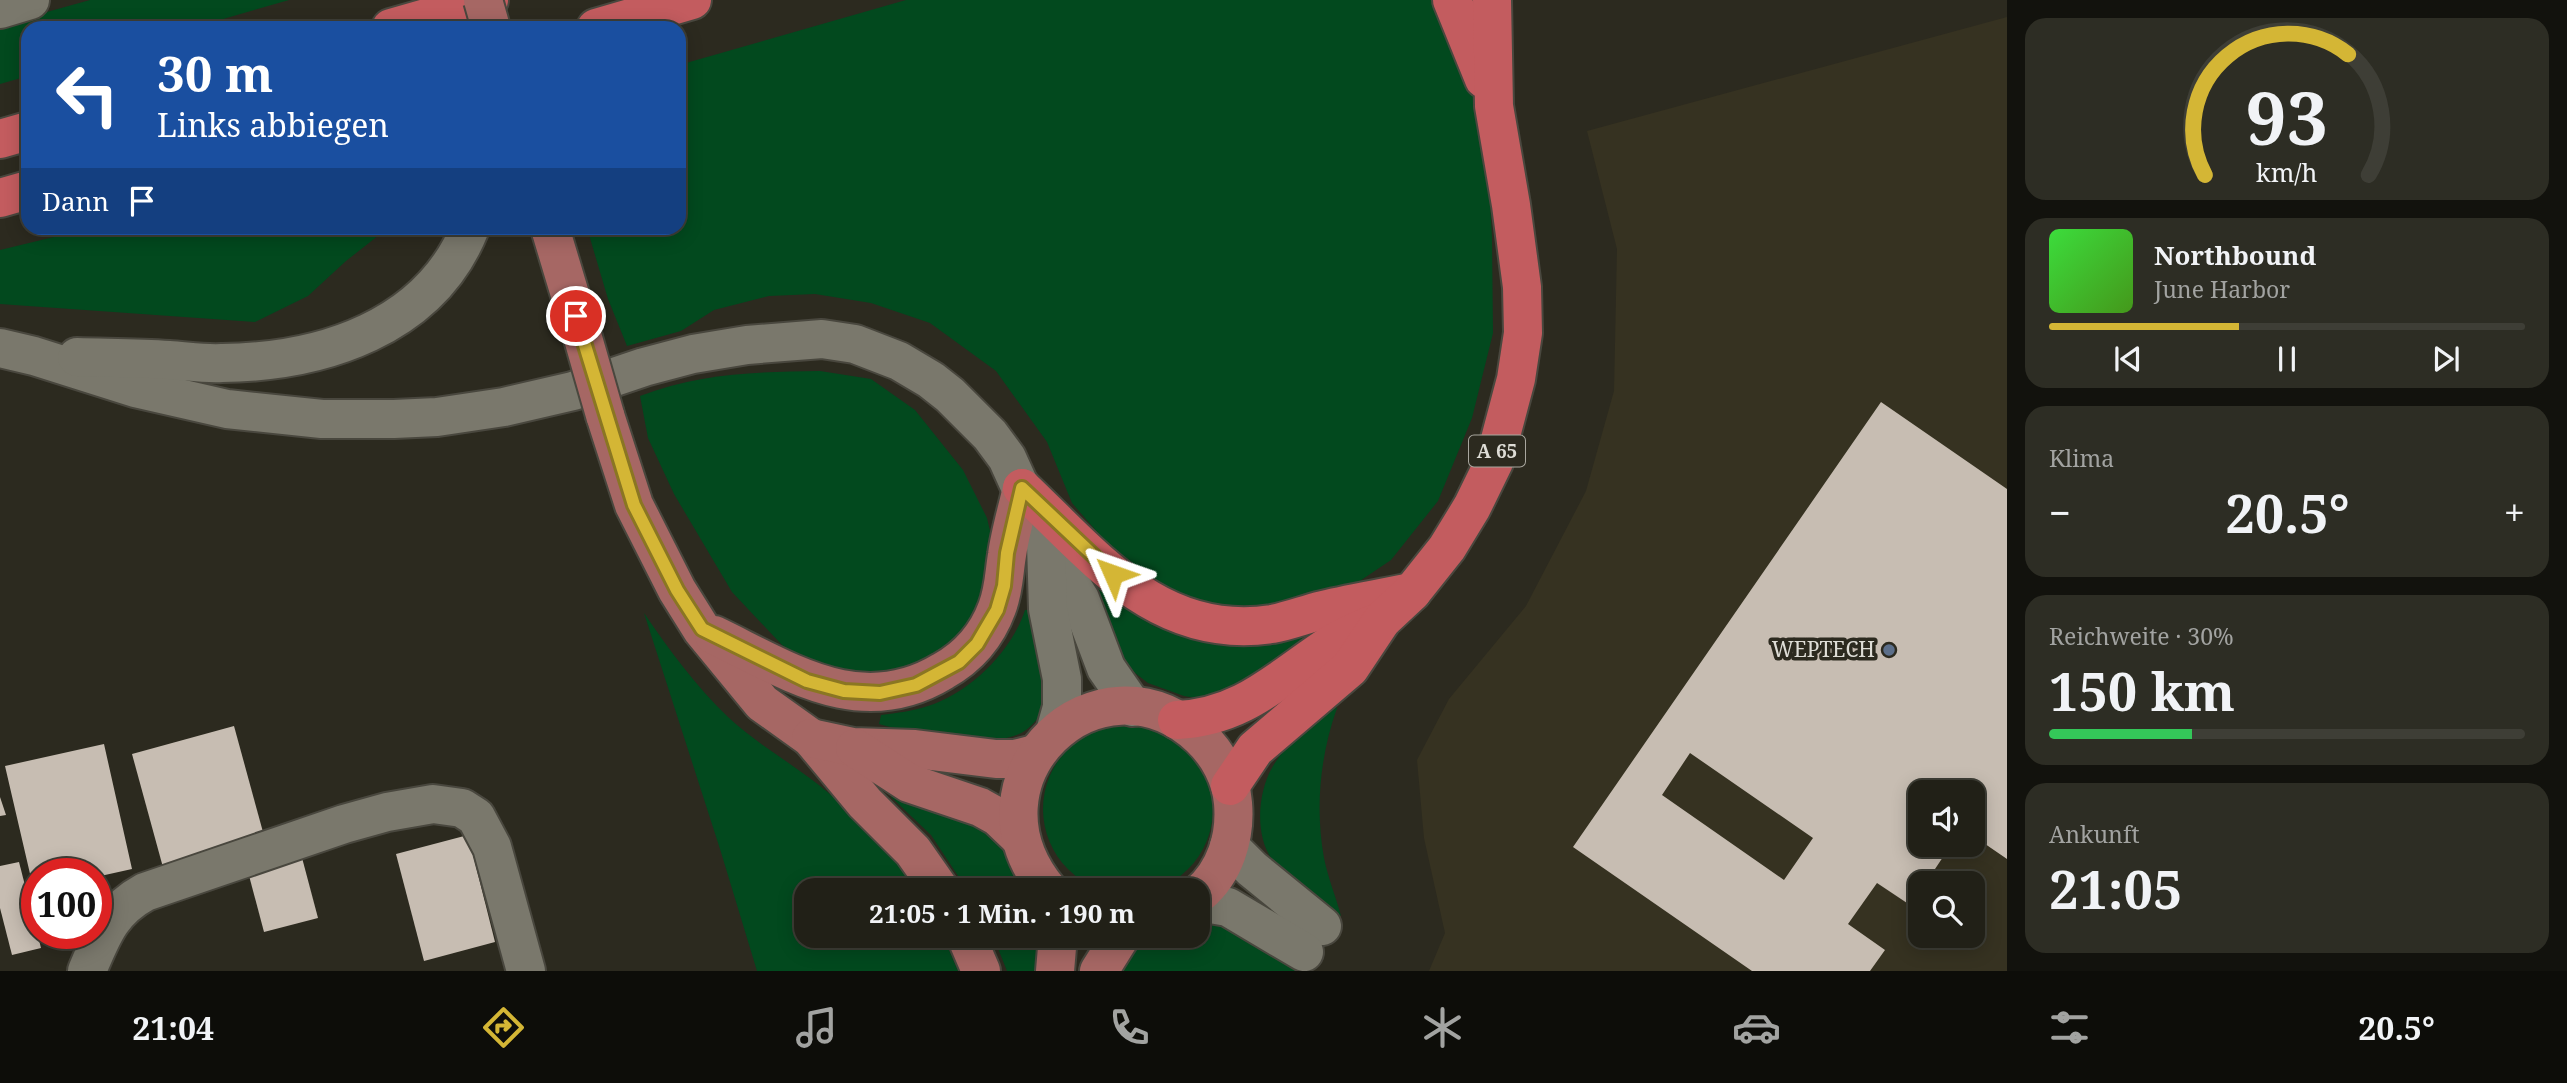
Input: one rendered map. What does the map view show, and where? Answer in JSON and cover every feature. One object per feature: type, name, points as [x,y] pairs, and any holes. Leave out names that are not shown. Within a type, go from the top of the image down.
[{"type":"highway","points":[[415,21],[489,0]]},
{"type":"highway","points":[[620,21],[692,0]]},
{"type":"highway","name":"A 65","points":[[1452,0],[1494,106]]},
{"type":"highway","name":"A 65","points":[[1230,786],[1255,749],[1350,668],[1382,620],[1412,592],[1447,548],[1488,473],[1500,439],[1516,379],[1523,333],[1522,287],[1494,106],[1492,0]]},
{"type":"highway","points":[[0,138],[21,133]]},
{"type":"highway","points":[[0,198],[21,192]]},
{"type":"highway","points":[[1022,488],[1131,590],[1162,608],[1192,619],[1245,626],[1274,624],[1412,592]]},
{"type":"highway","points":[[1177,720],[1206,717],[1237,707],[1336,642],[1382,620]]},
{"type":"main road","points":[[483,0],[489,21]]},
{"type":"main road","points":[[552,235],[605,415],[638,514],[677,590],[702,629],[762,703],[811,738],[865,803],[913,851],[932,878]]},
{"type":"main road","points":[[702,629],[807,681],[826,687],[880,693],[916,685],[959,662],[977,644],[997,610],[1022,488]]},
{"type":"main road","points":[[811,738],[853,747],[915,749],[1015,759],[1045,743],[1078,718],[1094,711],[1133,707],[1152,710],[1177,720],[1209,746],[1222,765],[1230,786],[1234,816],[1229,846],[1210,882]]},
{"type":"main road","points":[[1040,878],[1031,866],[1020,838],[1018,810],[1020,793],[1045,743]]},
{"type":"main road","points":[[853,747],[909,783],[980,807],[998,817],[1020,838]]},
{"type":"main road","points":[[971,948],[981,971]]},
{"type":"main road","points":[[1055,971],[1057,948]]},
{"type":"main road","points":[[1099,971],[1112,948]]},
{"type":"street","points":[[0,9],[30,0]]},
{"type":"street","points":[[17,352],[231,363],[279,359],[340,345],[385,326],[422,298],[451,263],[466,235]]},
{"type":"street","points":[[17,352],[135,388],[227,409],[321,419],[394,419],[437,417],[504,407],[573,391],[644,367],[747,345],[822,339],[855,344],[890,357],[931,380],[990,435],[1007,458],[1046,544],[1080,598],[1106,668],[1133,707]]},
{"type":"street","points":[[1045,743],[1062,707],[1062,679],[1048,609],[1046,544]]},
{"type":"street","points":[[87,971],[114,916],[127,902],[145,892],[344,824],[387,812],[433,804],[462,808],[476,817],[485,831],[522,954]]},
{"type":"street","points":[[1210,904],[1228,907],[1313,939],[1229,846]]},
{"type":"shaded area","points":[[2007,17],[2007,971],[1429,971],[1445,933],[1424,838],[1417,760],[1449,699],[1526,606],[1586,491],[1614,391],[1617,249],[1587,131]]},
{"type":"green space","points":[[90,0],[289,0],[216,21],[21,21],[21,78],[0,84],[0,25]]},
{"type":"green space","points":[[906,0],[1437,0],[1477,97],[1488,162],[1493,333],[1472,418],[1438,501],[1391,560],[1348,589],[1292,606],[1206,609],[1162,589],[1111,548],[1072,503],[1047,442],[996,371],[930,323],[871,303],[815,294],[769,296],[714,310],[681,331],[627,346],[608,299],[589,235],[686,235],[686,63]]},
{"type":"green space","points":[[62,235],[379,235],[308,296],[255,322],[0,304],[0,250]]},
{"type":"green space","points":[[820,371],[871,379],[915,410],[963,470],[987,518],[993,544],[994,565],[968,634],[895,680],[824,674],[782,645],[732,592],[674,494],[648,438],[640,396],[707,378],[751,373]]},
{"type":"green space","points":[[1097,583],[1129,611],[1156,627],[1193,637],[1234,646],[1315,636],[1230,696],[1201,699],[1184,696],[1148,683],[1125,661],[1094,587]]},
{"type":"green space","points":[[1036,609],[1048,705],[1037,720],[1023,732],[992,740],[973,740],[911,732],[879,724],[881,715],[928,706],[944,700],[974,681],[1000,655],[1025,610]]},
{"type":"green space","points":[[644,613],[683,667],[716,705],[740,728],[819,785],[843,806],[908,878],[794,878],[794,948],[948,948],[958,971],[757,971]]},
{"type":"green space","points":[[1332,704],[1337,708],[1323,763],[1320,820],[1324,858],[1341,916],[1275,863],[1264,842],[1260,816],[1264,789],[1273,766],[1293,741]]},
{"type":"green space","points":[[1111,725],[1145,725],[1175,738],[1199,762],[1212,792],[1212,826],[1207,842],[1199,856],[1177,878],[1079,878],[1057,856],[1044,826],[1044,792],[1057,762],[1081,738]]},
{"type":"green space","points":[[892,793],[967,815],[1003,842],[1019,878],[959,878],[931,835],[891,797]]},
{"type":"green space","points":[[1210,924],[1219,924],[1313,971],[1118,971],[1134,948],[1210,948]]},
{"type":"green space","points":[[998,948],[1048,948],[1047,971],[1007,971]]},
{"type":"building","points":[[1881,402],[2007,489],[2007,859],[1985,844],[1985,780],[1908,780],[1908,857],[1943,857],[1934,871],[1908,871],[1908,904],[1877,883],[1848,924],[1885,950],[1870,971],[1752,971],[1573,847]],"holes":[[[1690,753],[1813,838],[1784,880],[1662,795]]]},
{"type":"building","points":[[234,726],[266,843],[164,871],[132,754]]},
{"type":"building","points":[[104,744],[132,869],[112,873],[112,858],[26,858],[5,766]]},
{"type":"building","points":[[0,797],[6,815],[0,816]]},
{"type":"building","points":[[468,835],[495,942],[424,961],[396,854]]},
{"type":"building","points":[[301,854],[318,918],[264,932],[247,868]]},
{"type":"building","points":[[19,862],[21,949],[37,949],[12,955],[0,908],[0,866]]},
{"type":"place","name":"WEPTECH","points":[[1889,650]]},
{"type":"route","points":[[576,316],[622,473],[646,531],[677,590],[702,629],[807,681],[844,691],[880,693],[916,685],[959,662],[977,644],[997,610],[1022,488],[1113,574]]}]
